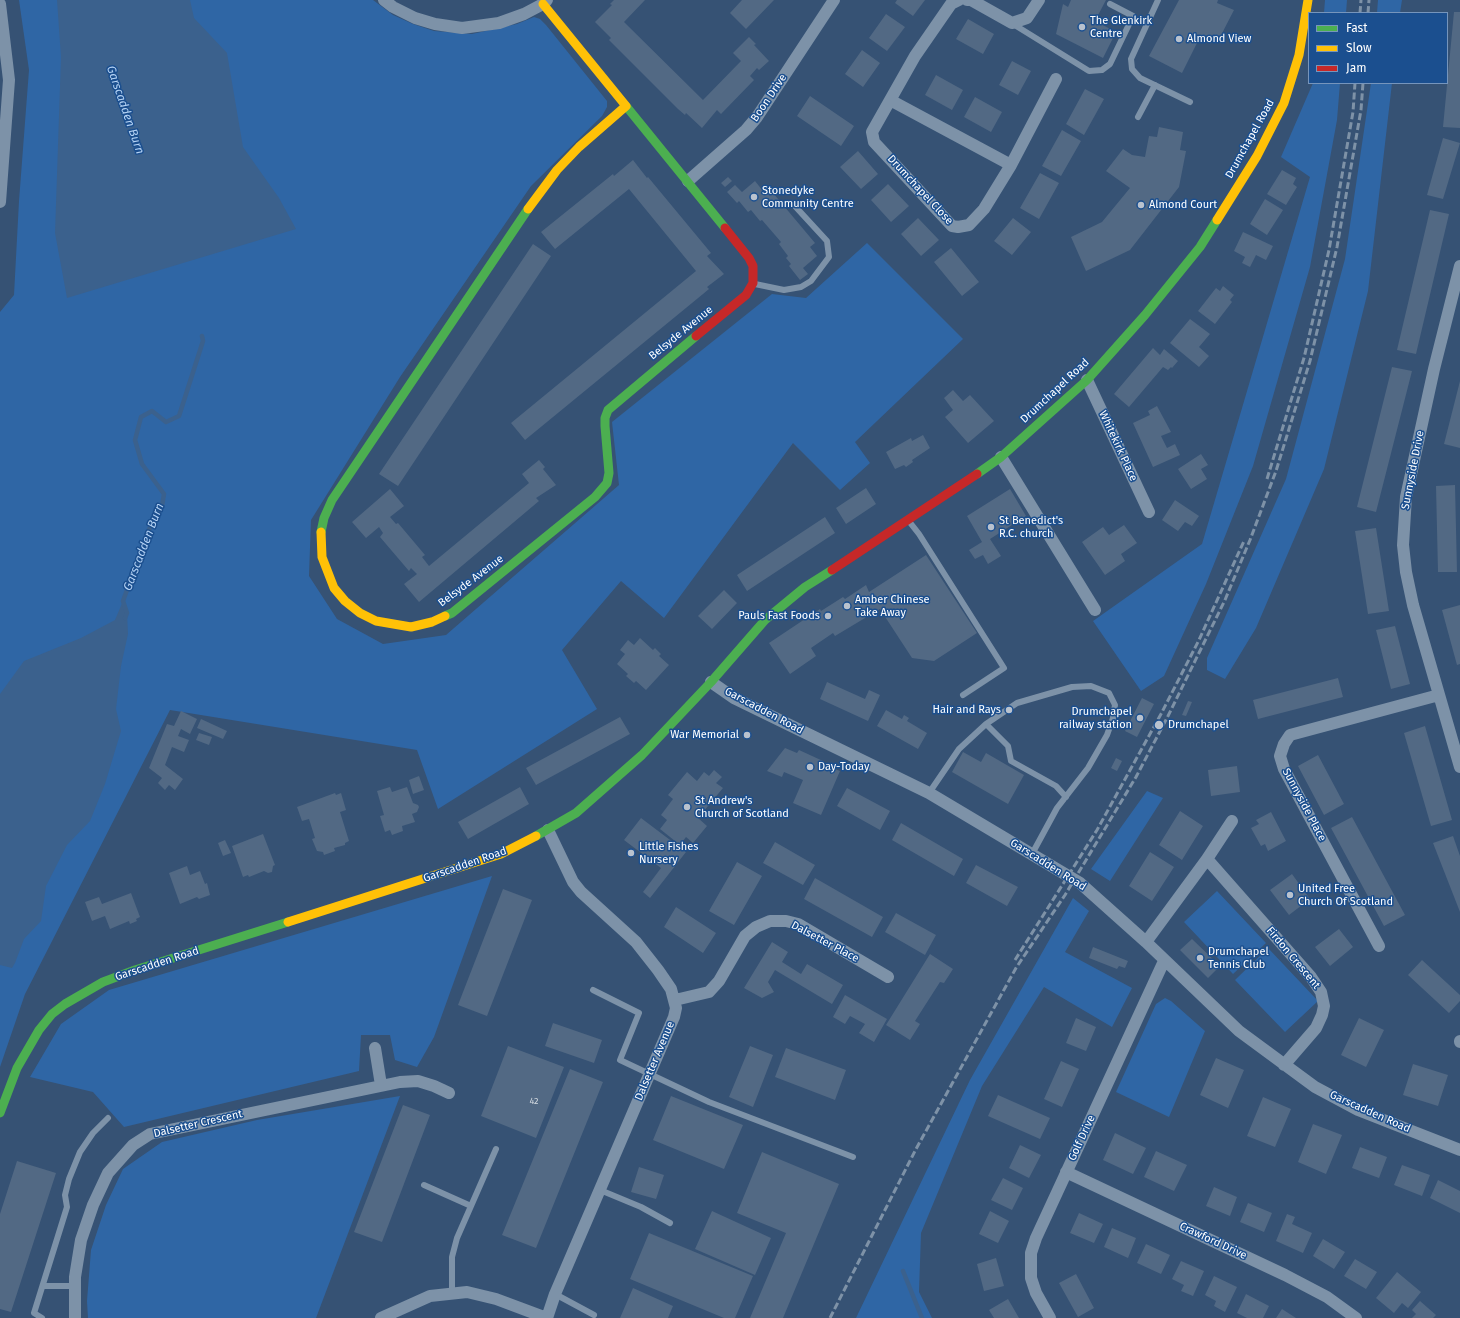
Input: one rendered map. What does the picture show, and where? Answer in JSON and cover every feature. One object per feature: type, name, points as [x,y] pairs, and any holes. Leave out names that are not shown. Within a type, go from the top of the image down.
[{"type":"street","points":[[384,0],[393,7],[416,18],[452,28],[480,27],[500,24],[524,14],[545,2],[626,106],[749,258],[753,266],[753,283]]},
{"type":"street","name":"Boon Drive","points":[[688,181],[746,130],[754,121],[834,0]]},
{"type":"street","name":"Drumchapel Close","points":[[959,0],[951,4],[916,56],[872,132],[874,142],[952,226],[958,227],[969,225],[984,208],[1011,165],[1056,79]]},
{"type":"street","points":[[967,0],[971,0],[1012,23],[1027,18],[1039,0]]},
{"type":"street","name":"Drumchapel Road","points":[[711,682],[739,648],[765,620],[799,592],[908,519],[959,487],[1001,457],[1087,380],[1145,315],[1200,247],[1257,156],[1284,103],[1299,55],[1308,0]]},
{"type":"street","points":[[0,4],[9,80],[0,202]]},
{"type":"street","points":[[890,100],[1011,165]]},
{"type":"street","name":"Belsyde Avenue","points":[[626,106],[579,147],[557,170],[537,195],[332,500],[324,518],[320,537],[322,557],[327,574],[334,588],[345,601],[360,613],[376,621],[392,625],[419,625],[432,622],[452,613],[602,491],[607,483],[609,473],[605,426],[605,418],[608,410],[613,404],[746,295],[753,283]]},
{"type":"street","name":"Sunnyside Drive","points":[[1460,266],[1406,497],[1403,545],[1406,572],[1413,605],[1460,767]]},
{"type":"street","name":"Whitekirk Place","points":[[1087,380],[1149,512]]},
{"type":"street","points":[[1001,457],[1095,610]]},
{"type":"street","name":"Garscadden Road","points":[[0,1113],[17,1068],[40,1030],[52,1014],[65,1004],[102,982],[135,970],[501,854],[576,814],[642,756],[711,682],[734,698],[929,793],[1080,883],[1146,942],[1164,961],[1239,1031],[1315,1087],[1358,1110],[1460,1150]]},
{"type":"street","name":"Sunnyside Place","points":[[1379,946],[1284,769],[1280,756],[1284,744],[1290,735],[1439,695]]},
{"type":"street","points":[[1146,942],[1207,859],[1232,821]]},
{"type":"street","points":[[548,830],[573,882],[581,892],[636,942],[671,989],[675,1000]]},
{"type":"street","name":"Firdon Crescent","points":[[1207,859],[1311,977],[1321,992],[1324,1006],[1316,1028],[1284,1065]]},
{"type":"street","name":"Dalsetter Place","points":[[675,1000],[709,992],[718,981],[745,936],[756,927],[770,921],[786,921],[798,924],[888,977]]},
{"type":"street","name":"Golf Drive","points":[[1050,1318],[1036,1293],[1031,1278],[1031,1258],[1036,1238],[1164,961]]},
{"type":"street","name":"Dalsetter Avenue","points":[[547,1318],[555,1294],[674,1017],[675,1000]]},
{"type":"street","points":[[375,1048],[381,1085]]},
{"type":"street","name":"Dalsetter Crescent","points":[[75,1318],[74,1286],[81,1240],[93,1205],[108,1173],[133,1145],[150,1134],[381,1085],[418,1081],[449,1093]]},
{"type":"street","name":"Crawford Drive","points":[[1066,1172],[1285,1275],[1327,1297],[1356,1318]]},
{"type":"street","points":[[381,1318],[430,1296],[467,1292],[496,1299],[547,1318]]},
{"type":"lane","points":[[1158,0],[1131,58],[1132,69],[1140,78],[1190,102]]},
{"type":"lane","points":[[1012,23],[1089,71],[1102,70],[1110,64],[1133,16],[1110,4]]},
{"type":"lane","points":[[1138,117],[1155,85]]},
{"type":"lane","points":[[753,283],[784,290],[801,287],[811,281],[829,257],[827,241],[793,204]]},
{"type":"lane","points":[[908,519],[1004,668],[963,695]]},
{"type":"lane","points":[[929,793],[959,749],[986,724],[1017,703],[1072,687],[1091,686],[1109,693],[1115,705],[1113,718],[1107,735],[1088,768],[1057,808],[1032,854]]},
{"type":"lane","points":[[986,724],[1008,746],[1011,761],[1056,786],[1066,797]]},
{"type":"lane","points":[[593,990],[639,1013],[620,1060],[709,1102],[853,1157]]},
{"type":"lane","points":[[42,1318],[34,1313],[67,1207],[65,1195],[69,1179],[80,1152],[93,1133],[108,1118]]},
{"type":"lane","points":[[452,1294],[452,1257],[471,1206],[496,1149]]},
{"type":"lane","points":[[424,1185],[471,1206]]},
{"type":"lane","points":[[600,1190],[641,1207],[670,1223]]},
{"type":"lane","points":[[42,1286],[74,1286]]},
{"type":"lane","points":[[555,1294],[594,1315]]},
{"type":"shaded area","points":[[19,0],[373,0],[393,15],[413,24],[434,31],[472,34],[517,24],[534,17],[540,19],[546,25],[607,101],[607,107],[602,116],[531,186],[400,377],[311,520],[309,576],[337,619],[383,644],[446,635],[619,485],[612,422],[772,294],[806,298],[867,243],[963,339],[855,442],[870,463],[840,490],[793,443],[664,618],[621,581],[562,650],[597,709],[438,809],[417,750],[170,710],[25,994],[0,1067],[0,312],[14,295],[19,201],[29,70]]},
{"type":"shaded area","points":[[1325,0],[1347,0],[1346,12],[1324,12]]},
{"type":"shaded area","points":[[1378,0],[1402,0],[1400,12],[1377,12]]},
{"type":"shaded area","points":[[1313,84],[1340,84],[1337,120],[1310,267],[1253,466],[1206,584],[1164,676],[1141,691],[1093,621],[1202,544],[1310,177],[1281,157]]},
{"type":"shaded area","points":[[1371,84],[1392,84],[1368,291],[1324,469],[1256,628],[1225,679],[1207,670],[1207,658],[1286,479],[1345,259]]},
{"type":"shaded area","points":[[1147,791],[1163,798],[1110,881],[1091,869]]},
{"type":"shaded area","points":[[492,876],[434,1037],[417,1067],[395,1060],[390,1035],[361,1035],[359,1071],[124,1127],[93,1092],[30,1077],[61,1024],[109,990]]},
{"type":"shaded area","points":[[1217,891],[1266,943],[1233,974],[1184,922]]},
{"type":"shaded area","points":[[1073,898],[1089,911],[1065,952],[1132,988],[1112,1027],[1044,987],[982,1086],[921,1233],[919,1292],[932,1318],[856,1318],[970,1080]]},
{"type":"shaded area","points":[[1268,948],[1318,1001],[1285,1032],[1235,980]]},
{"type":"shaded area","points":[[1165,998],[1171,1001],[1205,1031],[1169,1117],[1116,1092],[1156,1004]]},
{"type":"shaded area","points":[[400,1096],[316,1318],[88,1318],[87,1301],[91,1250],[106,1205],[123,1169],[162,1142],[257,1120]]},
{"type":"water","points":[[57,0],[190,0],[194,18],[227,53],[243,147],[279,198],[296,229],[67,298],[55,233],[61,57]]},
{"type":"water","points":[[123,601],[127,613],[128,634],[121,666],[116,709],[121,731],[105,784],[90,821],[67,845],[46,886],[41,921],[24,939],[12,968],[0,965],[0,694],[24,661],[81,638],[115,620]]},
{"type":"building","points":[[614,0],[645,0],[624,22],[703,100],[741,61],[733,53],[749,37],[756,44],[754,45],[769,61],[759,70],[757,68],[750,76],[754,80],[721,114],[717,110],[702,128],[686,113],[685,115],[678,109],[609,40],[611,38],[595,22],[612,5],[610,4]]},
{"type":"building","points":[[742,0],[774,0],[746,29],[730,13]]},
{"type":"building","points":[[897,0],[925,0],[913,16],[895,3]]},
{"type":"building","name":"The Glenkirk Centre","points":[[1071,0],[1106,0],[1095,21],[1116,32],[1103,58],[1056,34],[1063,4],[1068,7]]},
{"type":"building","name":"Almond View","points":[[1179,0],[1218,0],[1217,3],[1234,10],[1217,43],[1201,35],[1182,73],[1149,56]]},
{"type":"building","points":[[1454,12],[1460,12],[1460,128],[1443,127]]},
{"type":"building","points":[[886,14],[905,27],[887,51],[869,38]]},
{"type":"building","points":[[968,19],[994,34],[983,54],[956,39]]},
{"type":"building","points":[[862,50],[880,63],[863,87],[845,74]]},
{"type":"building","points":[[1012,61],[1031,71],[1018,95],[999,85]]},
{"type":"building","points":[[936,75],[963,90],[952,110],[925,95]]},
{"type":"building","points":[[1085,89],[1104,99],[1084,135],[1066,124]]},
{"type":"building","points":[[810,96],[854,126],[841,146],[797,116]]},
{"type":"building","points":[[975,97],[1002,112],[991,132],[964,117]]},
{"type":"building","name":"Almond Court","points":[[1159,127],[1183,132],[1180,150],[1186,151],[1179,187],[1130,250],[1086,271],[1071,237],[1102,222],[1130,188],[1106,171],[1123,149],[1132,155],[1145,157],[1149,136],[1157,137]]},
{"type":"building","points":[[1062,130],[1081,141],[1061,176],[1042,166]]},
{"type":"building","points":[[1443,138],[1460,143],[1443,199],[1427,195]]},
{"type":"building","points":[[858,151],[878,174],[861,189],[840,167]]},
{"type":"building","points":[[633,160],[711,253],[707,256],[724,274],[707,287],[709,289],[525,440],[511,423],[696,271],[629,189],[555,249],[541,232],[613,174],[614,176]]},
{"type":"building","points":[[1282,170],[1296,178],[1293,184],[1297,187],[1286,205],[1267,194]]},
{"type":"building","points":[[1040,173],[1059,183],[1039,219],[1020,208]]},
{"type":"building","points":[[728,177],[732,181],[725,187],[721,183]]},
{"type":"building","points":[[755,181],[763,191],[768,187],[815,243],[810,247],[817,256],[803,268],[808,274],[800,280],[789,266],[791,264],[786,258],[788,256],[779,244],[781,242],[762,220],[760,221],[751,210],[748,212],[739,201],[737,203],[727,192],[735,185],[742,192]]},
{"type":"building","points":[[888,184],[909,206],[891,222],[871,200]]},
{"type":"building","points":[[1265,199],[1283,210],[1267,235],[1250,224]]},
{"type":"building","points":[[1430,210],[1449,214],[1416,354],[1397,350]]},
{"type":"building","points":[[918,218],[939,240],[921,256],[901,234]]},
{"type":"building","points":[[1013,218],[1031,232],[1012,255],[994,241]]},
{"type":"building","points":[[1243,232],[1273,246],[1266,260],[1256,255],[1250,267],[1242,263],[1245,257],[1234,251]]},
{"type":"building","points":[[533,244],[551,256],[398,486],[379,474]]},
{"type":"building","points":[[951,248],[979,282],[962,296],[934,262]]},
{"type":"building","points":[[1223,286],[1234,295],[1230,300],[1232,302],[1215,324],[1198,311],[1216,288],[1220,291]]},
{"type":"building","points":[[1190,319],[1210,334],[1199,347],[1209,356],[1199,367],[1170,343]]},
{"type":"building","points":[[1153,348],[1160,355],[1164,349],[1178,361],[1168,370],[1163,367],[1129,407],[1114,394]]},
{"type":"building","points":[[1392,367],[1412,371],[1376,512],[1357,507]]},
{"type":"building","points":[[1460,381],[1460,448],[1444,444]]},
{"type":"building","points":[[953,390],[963,401],[970,395],[994,421],[968,443],[945,417],[953,410],[944,398]]},
{"type":"building","points":[[1157,406],[1171,432],[1161,436],[1167,448],[1175,444],[1180,455],[1153,467],[1133,423],[1150,415],[1148,411]]},
{"type":"building","points":[[923,435],[930,448],[912,460],[913,462],[906,467],[904,465],[895,469],[886,452],[911,438],[912,441]]},
{"type":"building","points":[[1201,454],[1208,465],[1201,469],[1207,479],[1191,489],[1178,469]]},
{"type":"building","points":[[539,460],[545,467],[543,469],[556,485],[536,498],[539,501],[419,602],[404,584],[417,574],[411,568],[409,571],[380,537],[383,533],[379,527],[366,538],[352,522],[390,489],[404,506],[390,517],[396,524],[398,523],[425,555],[422,557],[429,566],[529,483],[522,474]]},
{"type":"building","points":[[1455,485],[1457,572],[1438,572],[1436,486]]},
{"type":"building","points":[[866,488],[876,504],[846,524],[836,508]]},
{"type":"building","name":"St Benedict's R.C. church","points":[[1010,489],[1026,516],[990,539],[1001,556],[988,564],[983,555],[975,559],[969,550],[982,542],[967,516]]},
{"type":"building","points":[[1175,500],[1199,516],[1192,526],[1185,522],[1178,531],[1162,520]]},
{"type":"building","points":[[825,517],[835,533],[747,591],[737,575]]},
{"type":"building","points":[[1124,525],[1137,543],[1121,554],[1125,561],[1105,575],[1082,542],[1103,527],[1109,535]]},
{"type":"building","points":[[1376,528],[1389,611],[1368,614],[1355,531]]},
{"type":"building","points":[[926,555],[977,633],[934,661],[912,658],[880,609],[835,636],[833,633],[811,648],[816,656],[790,674],[769,643],[820,609],[821,611],[843,597],[845,599],[866,585],[869,592]]},
{"type":"building","points":[[724,590],[737,603],[712,629],[698,616]]},
{"type":"building","points":[[1460,605],[1460,664],[1457,665],[1442,610]]},
{"type":"building","points":[[1395,626],[1410,684],[1391,689],[1376,630]]},
{"type":"building","points":[[640,638],[653,650],[655,648],[661,654],[659,656],[669,665],[646,690],[636,681],[634,683],[626,676],[628,674],[617,664],[625,654],[620,650],[628,640],[634,645]]},
{"type":"building","points":[[1338,678],[1343,697],[1258,719],[1253,700]]},
{"type":"building","points":[[827,682],[865,699],[869,690],[880,695],[868,721],[820,699]]},
{"type":"building","name":"Drumchapel railway station","points":[[1142,698],[1154,704],[1137,737],[1125,731]]},
{"type":"building","points":[[1188,701],[1192,702],[1186,716],[1182,715]]},
{"type":"building","points":[[886,710],[902,719],[904,715],[909,718],[907,721],[927,733],[918,749],[877,726]]},
{"type":"building","points":[[181,711],[197,719],[190,734],[181,729],[178,736],[189,740],[184,752],[172,747],[165,765],[183,779],[175,790],[169,785],[165,790],[158,783],[162,778],[149,768],[167,724],[174,726]]},
{"type":"building","points":[[620,717],[630,734],[536,785],[526,768]]},
{"type":"building","points":[[201,719],[227,731],[223,739],[197,728]]},
{"type":"building","points":[[1425,726],[1452,820],[1431,826],[1404,733]]},
{"type":"building","points":[[199,733],[212,737],[209,745],[196,740]]},
{"type":"building","points":[[785,748],[797,753],[799,750],[823,761],[822,764],[840,771],[821,815],[793,803],[803,780],[784,772],[782,777],[767,771]]},
{"type":"building","points":[[963,752],[981,762],[986,753],[1024,775],[1008,804],[952,772]]},
{"type":"building","points":[[1318,755],[1344,804],[1324,815],[1298,766]]},
{"type":"building","points":[[1116,758],[1122,761],[1117,771],[1111,768]]},
{"type":"building","points":[[1237,766],[1240,792],[1211,796],[1208,770]]},
{"type":"building","name":"St Andrew's Church of Scotland","points":[[714,770],[722,777],[716,783],[723,788],[698,818],[707,826],[693,843],[686,837],[680,845],[660,829],[667,820],[661,815],[673,799],[668,795],[687,772],[697,781],[704,772],[709,776]]},
{"type":"building","points":[[419,776],[424,790],[413,794],[409,780]]},
{"type":"building","points":[[390,787],[392,792],[407,787],[413,803],[419,807],[417,812],[412,814],[415,822],[402,826],[403,831],[392,835],[390,830],[385,832],[380,816],[384,815],[377,791]]},
{"type":"building","points":[[520,787],[529,804],[468,839],[458,822]]},
{"type":"building","points":[[847,788],[890,811],[880,830],[837,806]]},
{"type":"building","points":[[335,793],[336,795],[341,793],[346,810],[340,812],[349,841],[345,843],[345,845],[334,848],[335,851],[324,855],[323,852],[317,851],[312,839],[315,838],[309,819],[302,821],[297,807]]},
{"type":"building","points":[[1180,811],[1203,826],[1182,860],[1159,845]]},
{"type":"building","points":[[1271,812],[1286,841],[1268,851],[1265,844],[1261,846],[1251,828],[1259,824],[1256,820]]},
{"type":"building","points":[[1352,817],[1405,915],[1384,926],[1331,828]]},
{"type":"building","points":[[641,818],[686,852],[650,898],[643,892],[661,868],[624,840]]},
{"type":"building","points":[[901,823],[963,859],[954,876],[892,840]]},
{"type":"building","points":[[263,834],[275,865],[273,866],[272,872],[268,873],[264,871],[249,877],[248,875],[243,877],[232,846]]},
{"type":"building","points":[[1453,836],[1460,856],[1460,912],[1433,843]]},
{"type":"building","points":[[225,840],[231,853],[223,856],[218,843]]},
{"type":"building","points":[[775,842],[815,865],[803,885],[763,863]]},
{"type":"building","points":[[1150,852],[1174,867],[1152,901],[1129,886]]},
{"type":"building","points":[[737,862],[762,876],[734,925],[709,911]]},
{"type":"building","points":[[976,865],[1018,887],[1007,906],[966,883]]},
{"type":"building","points":[[187,866],[190,875],[200,871],[205,884],[207,883],[210,895],[199,899],[197,897],[180,904],[169,873]]},
{"type":"building","name":"United Free Church Of Scotland","points":[[1292,874],[1310,899],[1289,915],[1270,890]]},
{"type":"building","points":[[815,878],[883,917],[872,937],[804,899]]},
{"type":"building","points":[[503,889],[532,900],[487,1016],[458,1005]]},
{"type":"building","points":[[131,893],[140,917],[136,919],[137,921],[130,924],[129,921],[110,929],[105,916],[92,921],[85,902],[99,897],[102,904]]},
{"type":"building","points":[[676,907],[716,933],[703,953],[664,927]]},
{"type":"building","points":[[896,913],[936,935],[925,955],[885,932]]},
{"type":"building","points":[[1339,929],[1353,947],[1330,966],[1315,947]]},
{"type":"building","name":"Drumchapel Tennis Club","points":[[1192,939],[1220,966],[1208,978],[1180,950]]},
{"type":"building","points":[[772,942],[788,952],[782,962],[801,974],[807,964],[843,985],[832,1004],[775,970],[768,982],[774,992],[762,998],[744,988]]},
{"type":"building","points":[[1093,947],[1128,961],[1125,968],[1119,966],[1117,969],[1089,958]]},
{"type":"building","points":[[930,954],[953,969],[944,983],[940,982],[915,1021],[920,1024],[910,1040],[886,1025]]},
{"type":"building","points":[[1422,960],[1460,995],[1460,1001],[1449,1013],[1408,975]]},
{"type":"building","points":[[845,995],[887,1019],[874,1042],[859,1033],[865,1024],[850,1016],[845,1024],[833,1017]]},
{"type":"building","points":[[1076,1018],[1096,1027],[1086,1051],[1066,1043]]},
{"type":"building","points":[[1359,1018],[1384,1030],[1366,1067],[1341,1055]]},
{"type":"building","points":[[553,1023],[602,1040],[594,1063],[545,1046]]},
{"type":"building","points":[[508,1046],[564,1067],[536,1138],[481,1116]]},
{"type":"building","points":[[750,1046],[773,1055],[753,1107],[729,1097]]},
{"type":"building","points":[[786,1048],[846,1070],[835,1100],[775,1077]]},
{"type":"building","points":[[1216,1058],[1244,1070],[1228,1108],[1200,1095]]},
{"type":"building","points":[[1061,1061],[1079,1069],[1062,1107],[1044,1099]]},
{"type":"building","points":[[1413,1064],[1448,1075],[1438,1106],[1403,1095]]},
{"type":"building","points":[[570,1069],[603,1082],[536,1248],[502,1235]]},
{"type":"building","points":[[998,1095],[1050,1118],[1040,1139],[988,1116]]},
{"type":"building","points":[[671,1096],[743,1125],[724,1169],[653,1140]]},
{"type":"building","points":[[1263,1097],[1291,1109],[1275,1147],[1247,1136]]},
{"type":"building","points":[[403,1105],[430,1115],[382,1242],[354,1232]]},
{"type":"building","points":[[1313,1124],[1342,1135],[1326,1174],[1298,1162]]},
{"type":"building","points":[[1115,1133],[1146,1148],[1133,1174],[1103,1160]]},
{"type":"building","points":[[1020,1145],[1041,1155],[1029,1178],[1009,1168]]},
{"type":"building","points":[[1360,1147],[1387,1157],[1379,1178],[1352,1168]]},
{"type":"building","points":[[1156,1151],[1187,1165],[1174,1191],[1144,1177]]},
{"type":"building","points":[[762,1152],[839,1184],[783,1318],[750,1318],[786,1233],[737,1213]]},
{"type":"building","points":[[17,1161],[56,1173],[11,1312],[0,1309],[0,1214]]},
{"type":"building","points":[[1402,1165],[1430,1175],[1422,1196],[1394,1185]]},
{"type":"building","points":[[639,1167],[664,1175],[656,1199],[631,1192]]},
{"type":"building","points":[[1003,1178],[1023,1188],[1012,1210],[991,1200]]},
{"type":"building","points":[[1438,1180],[1460,1191],[1460,1213],[1430,1198]]},
{"type":"building","points":[[1214,1187],[1237,1197],[1230,1216],[1206,1206]]},
{"type":"building","points":[[1248,1203],[1272,1213],[1264,1232],[1240,1222]]},
{"type":"building","points":[[712,1211],[771,1238],[755,1275],[695,1249]]},
{"type":"building","points":[[990,1211],[1009,1221],[998,1243],[979,1234]]},
{"type":"building","points":[[1079,1213],[1103,1224],[1094,1243],[1070,1233]]},
{"type":"building","points":[[1287,1214],[1295,1217],[1292,1224],[1312,1233],[1303,1253],[1276,1241]]},
{"type":"building","points":[[1112,1228],[1136,1238],[1128,1258],[1104,1247]]},
{"type":"building","points":[[649,1233],[753,1276],[735,1318],[724,1318],[630,1279]]},
{"type":"building","points":[[1323,1239],[1345,1252],[1334,1269],[1313,1256]]},
{"type":"building","points":[[1146,1244],[1170,1255],[1161,1274],[1137,1263]]},
{"type":"building","points":[[996,1258],[1004,1286],[984,1291],[977,1264]]},
{"type":"building","points":[[1355,1259],[1377,1272],[1366,1289],[1344,1276]]},
{"type":"building","points":[[1181,1261],[1204,1271],[1193,1296],[1181,1291],[1184,1285],[1172,1279]]},
{"type":"building","points":[[1397,1272],[1421,1292],[1408,1308],[1402,1303],[1394,1313],[1376,1298]]},
{"type":"building","points":[[1076,1274],[1094,1308],[1078,1317],[1059,1283]]},
{"type":"building","points":[[1214,1276],[1237,1287],[1225,1312],[1214,1306],[1216,1301],[1205,1295]]},
{"type":"building","points":[[633,1288],[673,1306],[668,1318],[620,1318]]},
{"type":"building","points":[[1246,1294],[1269,1306],[1263,1318],[1247,1318],[1237,1313]]},
{"type":"building","points":[[1008,1299],[1019,1318],[994,1318],[989,1310]]},
{"type":"building","points":[[1420,1301],[1436,1315],[1433,1318],[1412,1318],[1416,1314],[1412,1310]]},
{"type":"building","points":[[1282,1309],[1296,1318],[1276,1318]]},
{"type":"waterway","name":"Garscadden Burn","points":[[125,618],[127,613],[123,601],[150,527],[162,506],[164,494],[142,464],[135,440],[141,417],[152,411],[166,422],[179,416],[203,341],[202,336]]},
{"type":"waterway","points":[[903,1271],[922,1318]]},
{"type":"railway","points":[[1360,12],[1361,0]]},
{"type":"railway","points":[[1368,12],[1369,0]]},
{"type":"railway","points":[[1267,479],[1304,358],[1329,250],[1353,112],[1355,84]]},
{"type":"railway","points":[[830,1318],[916,1149],[1016,968],[1065,895],[1136,777],[1225,600],[1276,471],[1310,361],[1337,247],[1361,110],[1363,84]]},
{"type":"railway","points":[[1015,960],[1097,830],[1161,714],[1199,640],[1244,541]]},
{"type":"traffic: fast","points":[[626,106],[725,228]]},
{"type":"traffic: fast","points":[[321,532],[324,518],[332,500],[528,209]]},
{"type":"traffic: fast","points":[[977,474],[1001,457],[1087,380],[1145,315],[1200,247],[1217,220]]},
{"type":"traffic: fast","points":[[445,616],[452,613],[595,497],[607,483],[609,473],[605,426],[605,418],[608,410],[696,336]]},
{"type":"traffic: fast","points":[[536,836],[576,813],[642,755],[711,682],[765,620],[805,587],[832,570]]},
{"type":"traffic: fast","points":[[0,1113],[17,1068],[39,1030],[52,1014],[65,1004],[103,982],[135,970],[288,922]]},
{"type":"traffic: slow","points":[[1217,220],[1257,156],[1284,103],[1299,55],[1308,0]]},
{"type":"traffic: slow","points":[[528,209],[557,170],[579,147],[626,106],[543,4]]},
{"type":"traffic: slow","points":[[321,532],[322,557],[334,588],[345,601],[360,613],[376,621],[411,627],[432,622],[445,616]]},
{"type":"traffic: slow","points":[[288,922],[501,854],[536,836]]},
{"type":"traffic: jam","points":[[696,336],[746,295],[753,283],[753,266],[749,258],[725,228]]},
{"type":"traffic: jam","points":[[832,570],[977,474]]},
{"type":"place","name":"The Glenkirk Centre","points":[[1082,27]]},
{"type":"place","name":"Almond View","points":[[1179,39]]},
{"type":"place","name":"Stonedyke Community Centre","points":[[754,197]]},
{"type":"place","name":"Almond Court","points":[[1141,205]]},
{"type":"place","name":"St Benedict's R.C. church","points":[[991,527]]},
{"type":"place","name":"Amber Chinese Take Away","points":[[847,606]]},
{"type":"place","name":"Pauls Fast Foods","points":[[828,616]]},
{"type":"place","name":"Hair and Rays","points":[[1009,710]]},
{"type":"place","name":"Drumchapel railway station","points":[[1140,718]]},
{"type":"place","name":"Drumchapel","points":[[1159,725]]},
{"type":"place","name":"War Memorial","points":[[747,735]]},
{"type":"place","name":"Day-Today","points":[[810,767]]},
{"type":"place","name":"St Andrew's Church of Scotland","points":[[687,807]]},
{"type":"place","name":"Little Fishes Nursery","points":[[631,853]]},
{"type":"place","name":"United Free Church Of Scotland","points":[[1290,895]]},
{"type":"place","name":"Drumchapel Tennis Club","points":[[1200,958]]}]
